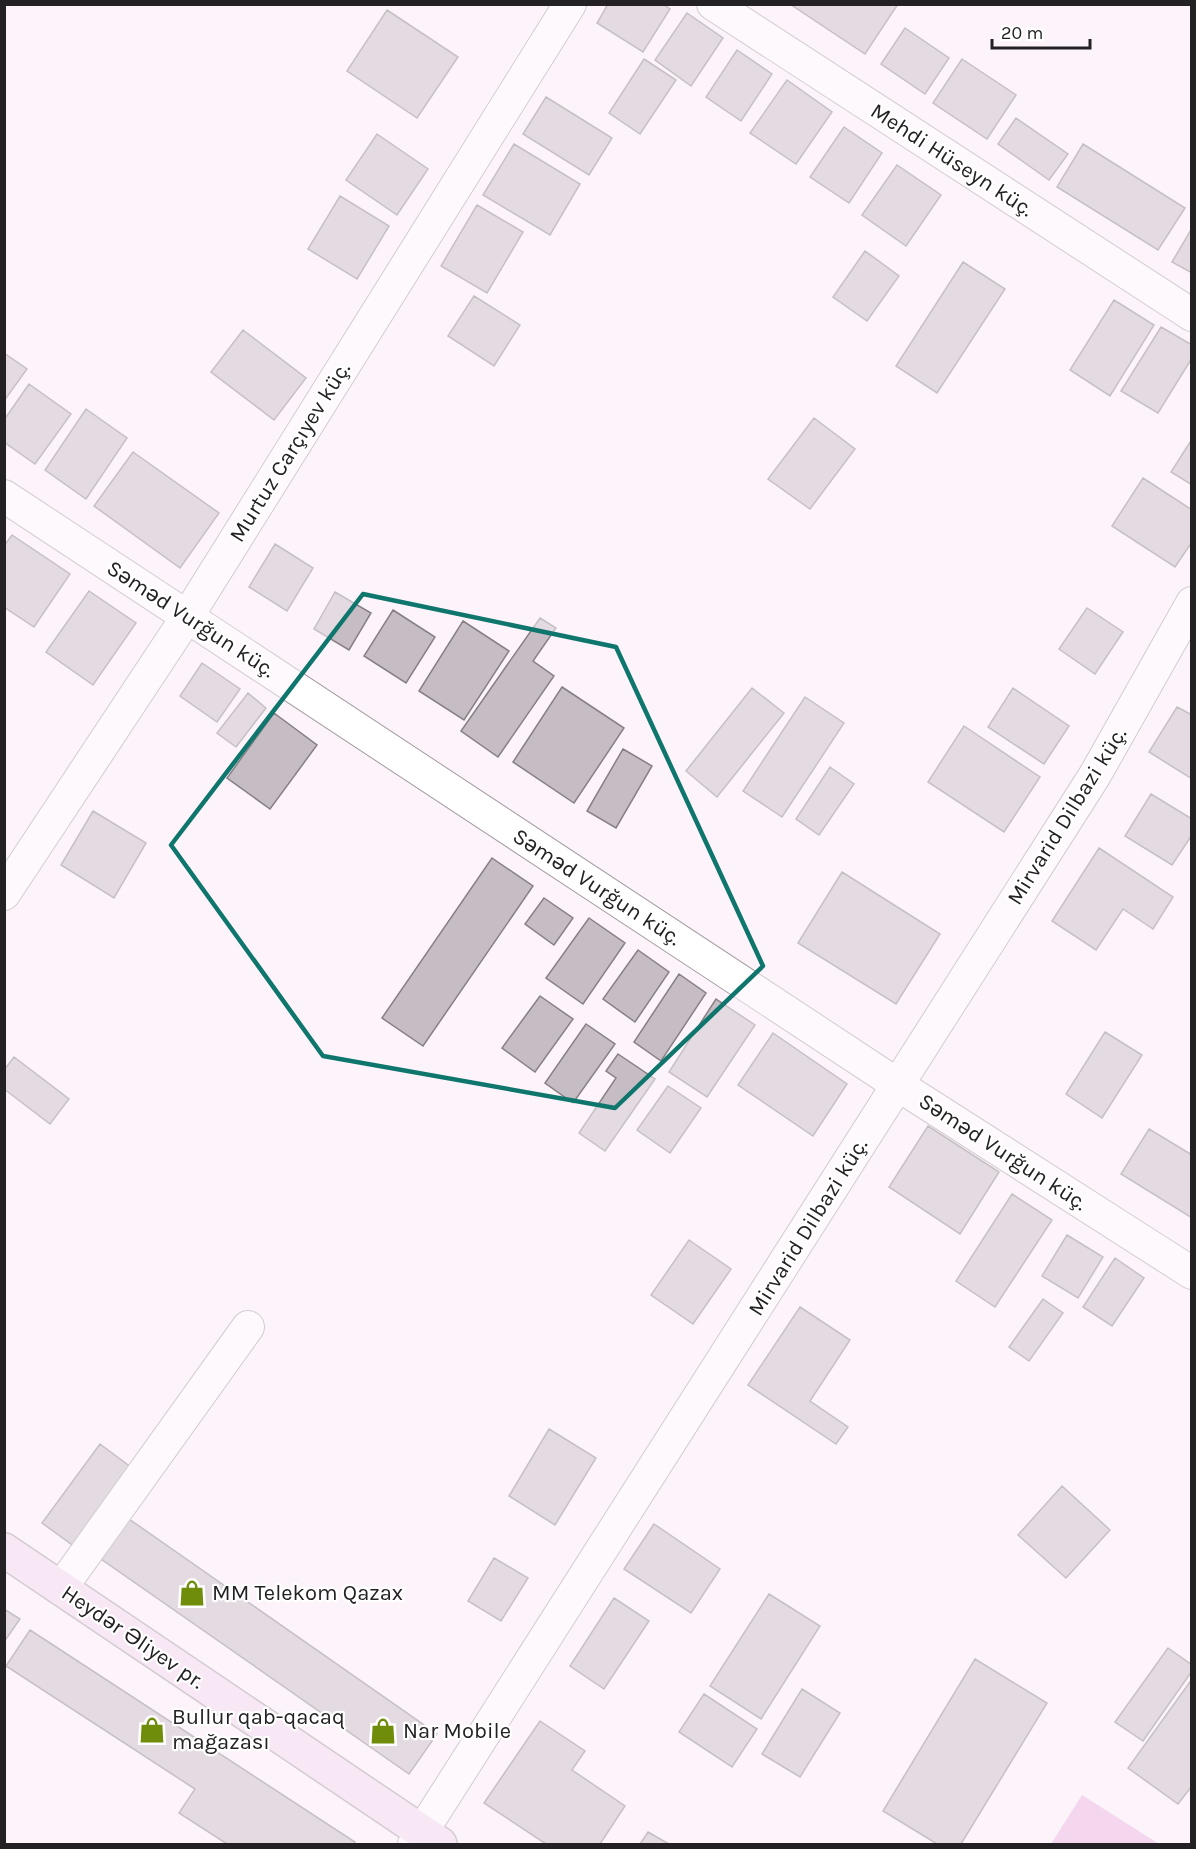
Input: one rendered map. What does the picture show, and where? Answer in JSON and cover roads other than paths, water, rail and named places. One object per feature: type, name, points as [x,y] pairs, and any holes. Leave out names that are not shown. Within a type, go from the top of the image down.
[{"type":"main road","name":"Heydər Əliyev pr.","points":[[4,1550],[425,1840]]},
{"type":"street","name":"Murtuz Carçıyev küç.","points":[[4,894],[187,617],[570,4]]},
{"type":"street","name":"Mehdi Hüseyn küç.","points":[[713,4],[1191,315]]},
{"type":"street","name":"Səməd Vurğun küç.","points":[[4,496],[898,1085],[1191,1273]]},
{"type":"street","name":"Mirvarid Dilbazi küç.","points":[[425,1840],[1095,775],[1191,603]]},
{"type":"street","points":[[61,1588],[248,1327]]},
{"type":"place","name":"MM Telekom Qazax","points":[[192,1593]]},
{"type":"place","name":"Bullur qab-qacaq mağazası","points":[[152,1730]]},
{"type":"place","name":"Nar Mobile","points":[[383,1731]]}]
